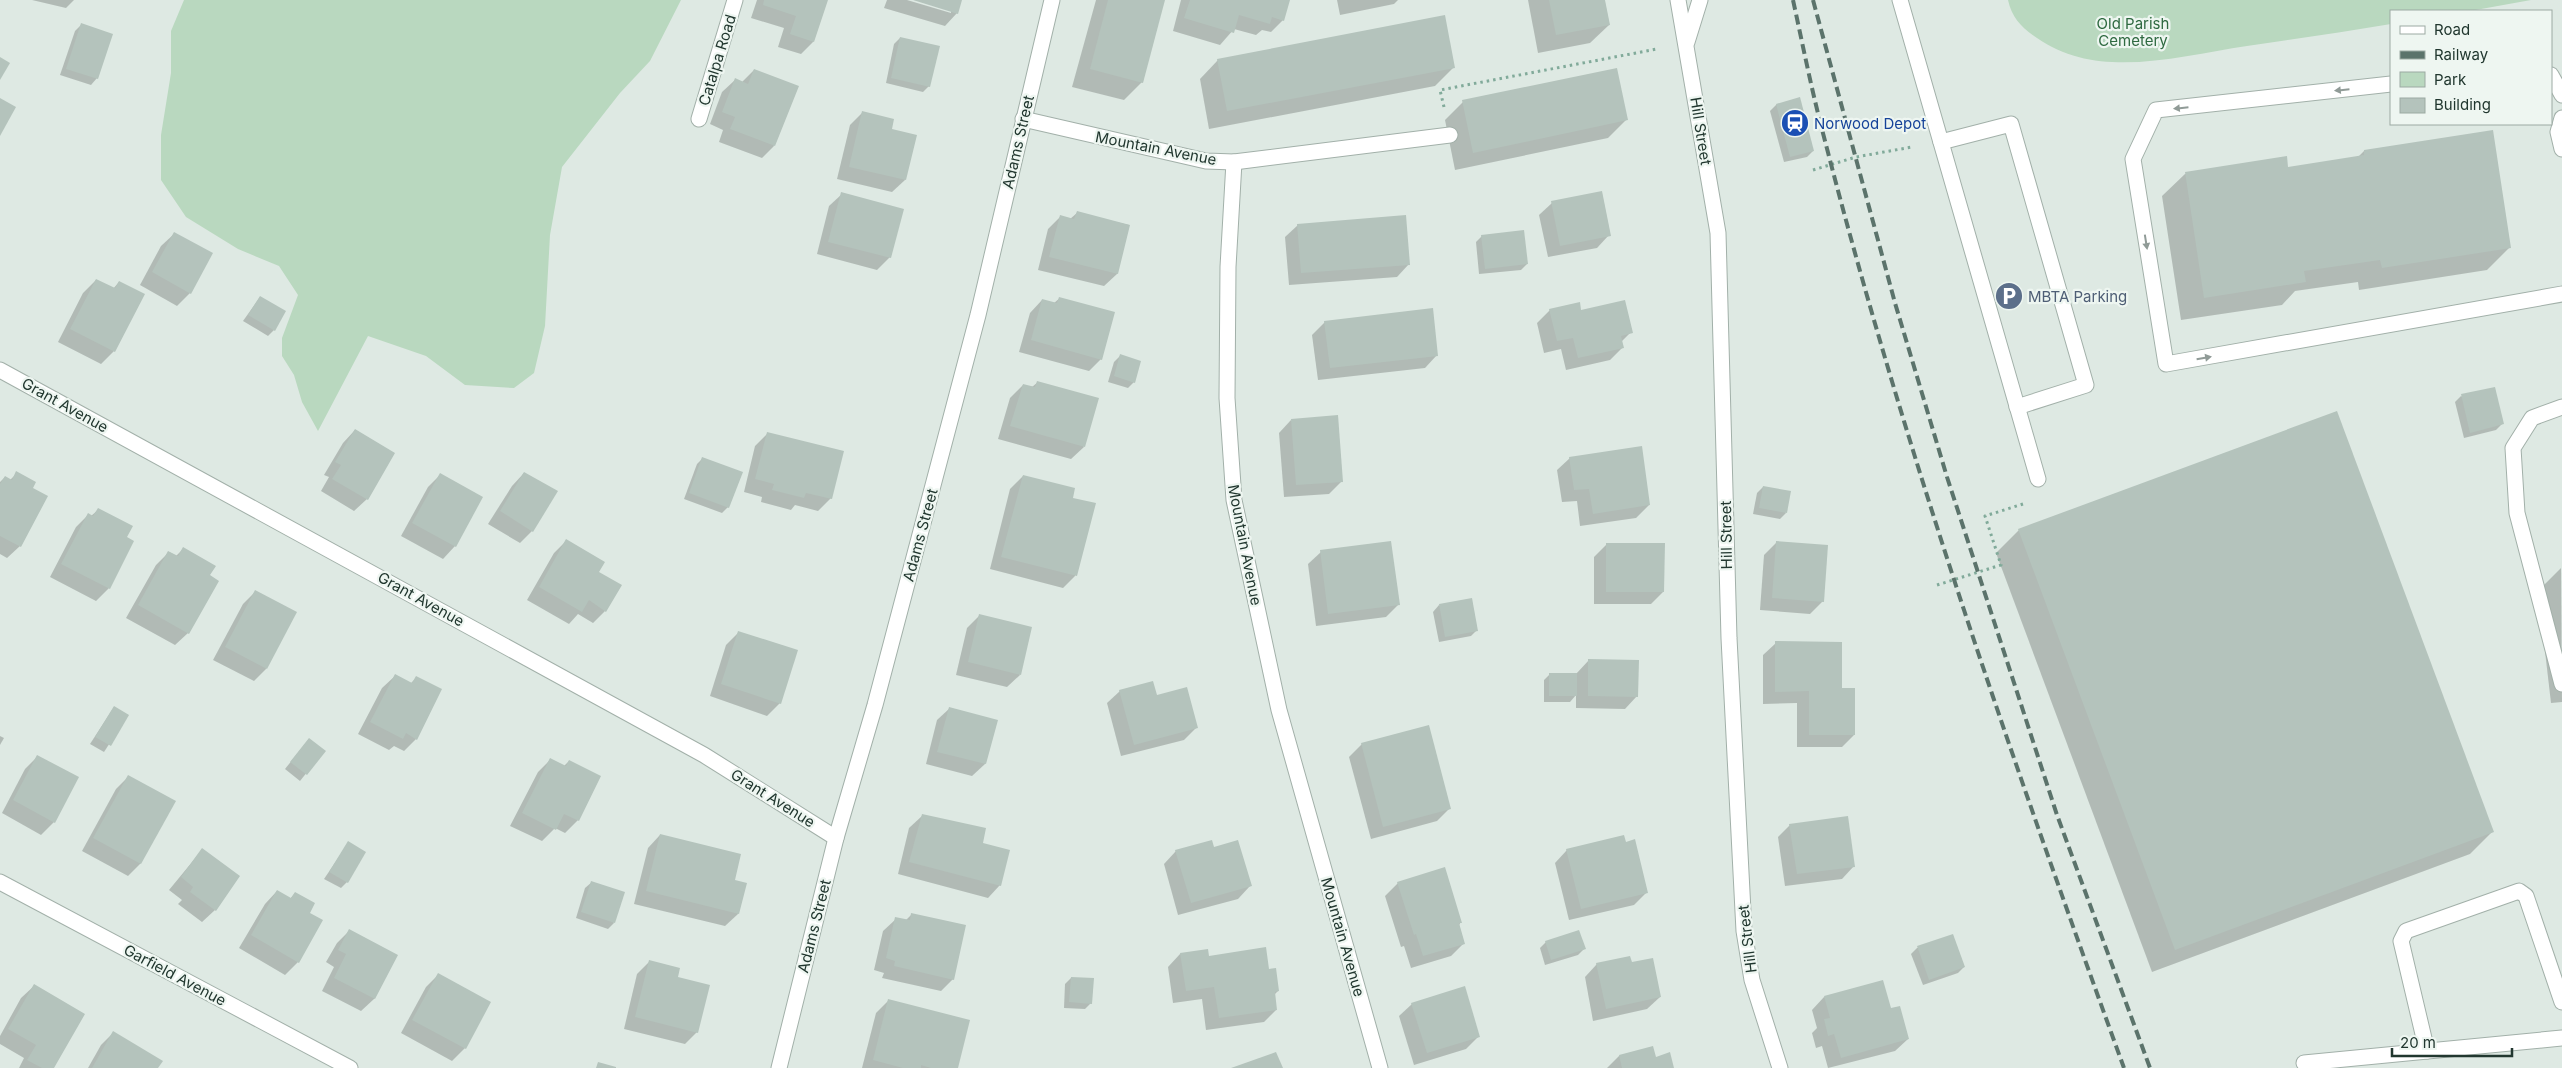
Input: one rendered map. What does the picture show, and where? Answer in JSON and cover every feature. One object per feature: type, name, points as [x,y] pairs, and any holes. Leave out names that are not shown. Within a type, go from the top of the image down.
[{"type":"street","name":"Catalpa Road","points":[[699,119],[735,0]]},
{"type":"street","name":"Adams Street","points":[[779,1068],[836,838],[875,705],[978,315],[1052,0]]},
{"type":"street","name":"Hill Street","points":[[1678,0],[1687,43],[1718,233],[1728,638],[1744,931],[1752,980],[1780,1068]]},
{"type":"street","points":[[1687,43],[1700,0]]},
{"type":"street","points":[[1900,0],[2038,479]]},
{"type":"street","points":[[2552,77],[2562,95]]},
{"type":"street","points":[[2390,84],[2156,110],[2133,159],[2166,364],[2562,294]]},
{"type":"street","points":[[2562,118],[2558,132],[2562,149]]},
{"type":"street","name":"Mountain Avenue","points":[[1023,119],[1206,161],[1234,162],[1228,267],[1227,398],[1234,500],[1279,710],[1380,1068]]},
{"type":"street","points":[[1941,142],[2011,124],[2078,357],[2086,385],[2017,407]]},
{"type":"street","points":[[1234,162],[1450,135]]},
{"type":"street","name":"Grant Avenue","points":[[0,370],[704,755],[836,838]]},
{"type":"street","points":[[2562,407],[2532,418],[2513,448],[2517,513],[2562,684]]},
{"type":"street","name":"Garfield Avenue","points":[[0,882],[350,1068]]},
{"type":"street","points":[[2427,1051],[2401,941],[2406,931],[2519,891],[2526,896],[2562,1002]]},
{"type":"street","points":[[2304,1063],[2562,1038]]},
{"type":"path","points":[[1450,135],[1440,90],[1687,43]]},
{"type":"path","points":[[1813,170],[1856,157],[1941,142]]},
{"type":"path","points":[[1937,585],[2002,565],[1985,516],[2042,498],[2038,479]]},
{"type":"green space","points":[[184,0],[681,0],[650,61],[620,93],[562,167],[550,235],[545,326],[534,373],[514,388],[465,385],[426,356],[368,336],[318,431],[302,402],[294,375],[282,356],[282,338],[298,295],[279,266],[238,249],[186,217],[161,180],[161,135],[171,73],[171,31]]},
{"type":"green space","name":"Old Parish Cemetery","points":[[2008,0],[2531,0],[2476,10],[2390,10],[2390,24],[2139,62],[2112,62],[2086,59],[2061,51],[2026,30],[2012,12]]},
{"type":"building","points":[[764,0],[828,0],[814,42],[790,34],[796,16],[763,5]]},
{"type":"building","points":[[913,0],[962,0],[958,14]]},
{"type":"building","points":[[1108,0],[1165,0],[1143,83],[1090,69]]},
{"type":"building","points":[[1190,0],[1290,0],[1284,21],[1272,17],[1270,24],[1239,15],[1234,33],[1184,18]]},
{"type":"building","points":[[1549,0],[1605,0],[1610,25],[1556,35]]},
{"type":"building","points":[[1445,15],[1455,68],[1227,111],[1217,59]]},
{"type":"building","points":[[81,23],[113,34],[98,79],[66,69]]},
{"type":"building","points":[[900,37],[940,46],[930,87],[891,78]]},
{"type":"building","points":[[0,57],[10,63],[0,80]]},
{"type":"building","points":[[1617,68],[1628,120],[1473,153],[1462,100]]},
{"type":"building","points":[[754,69],[799,86],[775,146],[730,129],[735,117],[722,112],[735,78],[748,84]]},
{"type":"building","points":[[1800,97],[1814,151],[1790,157],[1776,104]]},
{"type":"building","points":[[0,98],[16,107],[0,136]]},
{"type":"building","points":[[862,111],[894,119],[892,129],[917,135],[906,180],[849,167]]},
{"type":"building","points":[[2493,130],[2511,248],[2382,268],[2380,260],[2304,271],[2306,282],[2204,298],[2185,172],[2287,156],[2288,167],[2364,155],[2364,150]]},
{"type":"building","points":[[1602,191],[1611,236],[1560,246],[1551,201]]},
{"type":"building","points":[[841,192],[904,209],[891,258],[828,242]]},
{"type":"building","points":[[1077,211],[1130,225],[1118,274],[1049,257],[1060,215],[1074,219]]},
{"type":"building","points":[[1406,215],[1410,265],[1301,273],[1297,224]]},
{"type":"building","points":[[1524,230],[1528,264],[1485,269],[1481,235]]},
{"type":"building","points":[[174,232],[213,253],[191,294],[152,272]]},
{"type":"building","points":[[96,279],[115,288],[119,281],[145,294],[115,352],[70,329]]},
{"type":"building","points":[[260,296],[286,311],[275,331],[248,315]]},
{"type":"building","points":[[1059,297],[1115,312],[1102,360],[1031,340],[1042,299],[1057,303]]},
{"type":"building","points":[[1625,300],[1633,333],[1621,336],[1624,348],[1578,358],[1573,338],[1557,341],[1549,309],[1580,302],[1581,310]]},
{"type":"building","points":[[1433,308],[1438,356],[1330,368],[1324,321]]},
{"type":"building","points":[[1120,354],[1141,361],[1135,383],[1114,376]]},
{"type":"building","points":[[1037,381],[1099,398],[1085,447],[1010,426],[1023,384],[1035,387]]},
{"type":"building","points":[[2495,387],[2504,424],[2470,433],[2461,394]]},
{"type":"building","points":[[2337,411],[2494,832],[2175,950],[2018,529]]},
{"type":"building","points":[[1338,415],[1343,482],[1296,485],[1291,419]]},
{"type":"building","points":[[355,429],[395,453],[368,500],[332,479],[341,465],[335,462]]},
{"type":"building","points":[[767,432],[844,451],[832,499],[806,493],[804,498],[772,490],[774,484],[755,479]]},
{"type":"building","points":[[1642,446],[1650,505],[1593,514],[1589,489],[1574,490],[1569,457]]},
{"type":"building","points":[[702,457],[743,472],[729,508],[689,493]]},
{"type":"building","points":[[16,471],[36,482],[33,488],[48,496],[21,547],[0,536],[0,484],[5,476],[12,480]]},
{"type":"building","points":[[524,472],[558,491],[533,532],[500,511]]},
{"type":"building","points":[[440,473],[483,497],[456,547],[412,523]]},
{"type":"building","points":[[1023,475],[1075,488],[1073,498],[1096,503],[1077,576],[1001,557]]},
{"type":"building","points":[[1763,486],[1791,491],[1787,513],[1759,508]]},
{"type":"building","points":[[98,508],[133,526],[127,537],[134,541],[110,589],[61,564],[88,513],[93,516]]},
{"type":"building","points":[[566,539],[605,562],[599,572],[622,585],[606,612],[589,600],[582,612],[539,587]]},
{"type":"building","points":[[1391,541],[1400,605],[1328,614],[1320,550]]},
{"type":"building","points":[[1776,541],[1828,545],[1824,602],[1772,598]]},
{"type":"building","points":[[1606,543],[1665,543],[1664,592],[1606,592]]},
{"type":"building","points":[[183,547],[216,566],[210,575],[219,581],[189,634],[138,605],[168,551],[178,556]]},
{"type":"building","points":[[255,590],[297,612],[267,669],[225,647]]},
{"type":"building","points":[[1472,598],[1478,631],[1445,637],[1439,604]]},
{"type":"building","points":[[979,614],[1032,627],[1021,675],[968,662]]},
{"type":"building","points":[[738,631],[798,650],[781,704],[721,684]]},
{"type":"building","points":[[1775,641],[1842,642],[1842,688],[1855,688],[1855,735],[1809,735],[1809,691],[1775,692]]},
{"type":"building","points":[[1588,659],[1639,660],[1638,697],[1588,696]]},
{"type":"building","points":[[1549,673],[1577,673],[1577,696],[1549,696]]},
{"type":"building","points":[[395,674],[412,683],[416,676],[442,689],[417,740],[406,733],[403,739],[370,722]]},
{"type":"building","points":[[1153,681],[1157,695],[1187,687],[1198,728],[1134,745],[1119,690]]},
{"type":"building","points":[[114,706],[129,715],[111,746],[95,737]]},
{"type":"building","points":[[949,707],[998,720],[986,764],[937,752]]},
{"type":"building","points":[[1429,725],[1451,809],[1383,827],[1361,743]]},
{"type":"building","points":[[309,738],[326,751],[307,775],[290,762]]},
{"type":"building","points":[[37,755],[79,777],[55,823],[13,800]]},
{"type":"building","points":[[550,758],[566,766],[569,760],[601,776],[579,821],[564,814],[556,830],[522,813]]},
{"type":"building","points":[[128,775],[176,801],[141,864],[93,838]]},
{"type":"building","points":[[922,814],[986,828],[983,843],[1010,850],[1001,886],[909,862]]},
{"type":"building","points":[[1848,816],[1855,867],[1797,874],[1789,824]]},
{"type":"building","points":[[660,834],[741,854],[735,880],[747,883],[739,914],[646,891]]},
{"type":"building","points":[[1624,835],[1626,842],[1635,839],[1648,893],[1581,909],[1566,849]]},
{"type":"building","points":[[1212,840],[1214,847],[1238,840],[1252,886],[1191,903],[1175,850]]},
{"type":"building","points":[[348,841],[366,852],[348,883],[329,872]]},
{"type":"building","points":[[202,848],[240,876],[216,911],[190,892],[193,887],[181,877]]},
{"type":"building","points":[[1445,867],[1462,923],[1459,923],[1465,944],[1423,956],[1416,934],[1414,935],[1397,882]]},
{"type":"building","points":[[591,881],[625,892],[615,923],[581,912]]},
{"type":"building","points":[[277,890],[291,898],[295,892],[315,903],[310,913],[323,920],[299,963],[251,935]]},
{"type":"building","points":[[911,913],[966,925],[954,980],[894,966],[895,961],[886,958],[895,917],[910,920]]},
{"type":"building","points":[[349,929],[398,955],[375,999],[334,978],[346,954],[338,950]]},
{"type":"building","points":[[1579,930],[1586,949],[1551,960],[1545,941]]},
{"type":"building","points":[[1953,934],[1965,967],[1929,980],[1917,946]]},
{"type":"building","points":[[1266,947],[1269,969],[1276,968],[1279,991],[1275,992],[1277,1010],[1219,1018],[1214,987],[1186,991],[1180,953],[1208,949],[1209,956]]},
{"type":"building","points":[[1630,956],[1632,962],[1653,958],[1661,997],[1606,1009],[1596,963]]},
{"type":"building","points":[[649,960],[680,968],[678,977],[710,985],[698,1033],[635,1017]]},
{"type":"building","points":[[438,973],[491,1002],[466,1049],[412,1020]]},
{"type":"building","points":[[1071,977],[1094,978],[1092,1004],[1069,1002]]},
{"type":"building","points":[[1883,980],[1891,1008],[1900,1006],[1909,1039],[1841,1058],[1834,1034],[1828,1036],[1824,1019],[1830,1018],[1824,996]]},
{"type":"building","points":[[34,984],[85,1014],[54,1068],[42,1068],[27,1060],[36,1045],[8,1029]]},
{"type":"building","points":[[1465,986],[1480,1037],[1427,1053],[1411,1003]]},
{"type":"building","points":[[888,999],[970,1020],[958,1068],[931,1068],[921,1065],[921,1068],[903,1068],[873,1060]]},
{"type":"building","points":[[113,1031],[163,1061],[158,1068],[92,1068]]},
{"type":"building","points":[[1653,1046],[1656,1057],[1670,1052],[1674,1068],[1622,1068],[1619,1055]]},
{"type":"building","points":[[1276,1052],[1283,1068],[1231,1068]]},
{"type":"building","points":[[598,1062],[616,1067],[616,1068],[596,1068]]},
{"type":"railway","points":[[1793,0],[1820,120],[1856,255],[1889,373],[1925,490],[2002,722],[2124,1068]]},
{"type":"railway","points":[[1813,0],[1895,303],[1947,477],[2057,815],[2150,1068]]},
{"type":"place","name":"Norwood Depot","points":[[1795,123]]},
{"type":"place","name":"MBTA Parking","points":[[2009,296]]}]
